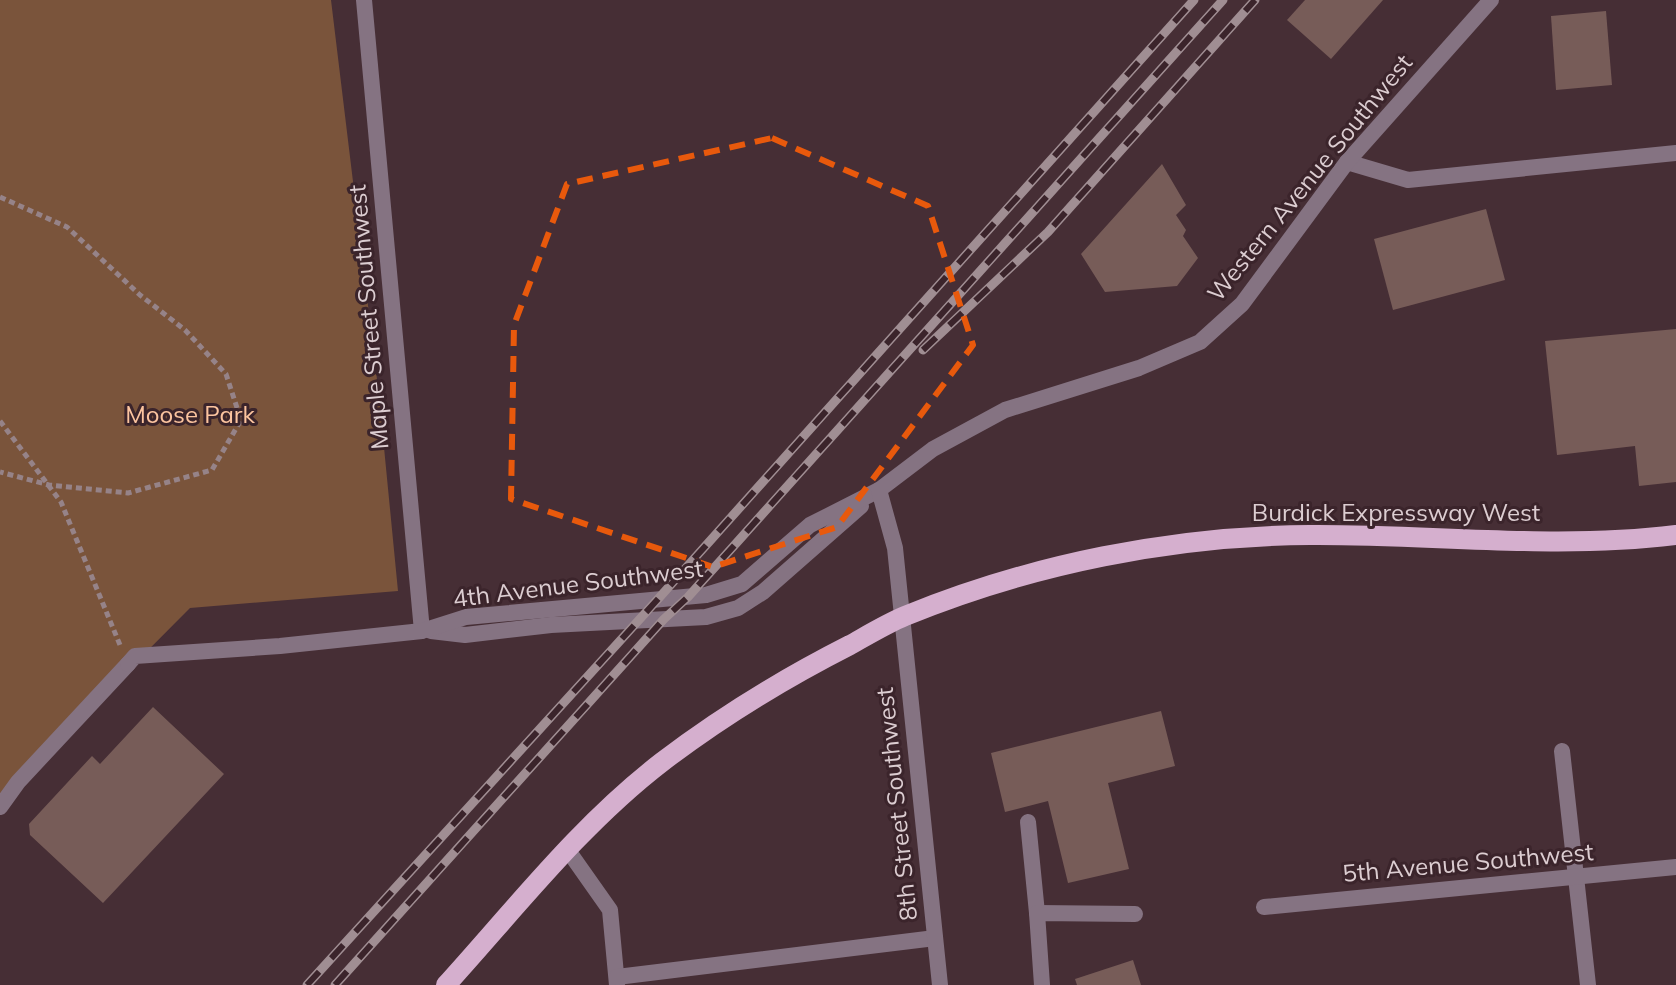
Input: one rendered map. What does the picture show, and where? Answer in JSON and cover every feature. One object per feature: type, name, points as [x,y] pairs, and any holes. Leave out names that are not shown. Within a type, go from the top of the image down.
[{"type":"main road","name":"Burdick Expressway West","points":[[446,985],[567,849],[661,763],[776,685],[902,617],[1020,577],[1148,548],[1308,535],[1586,540],[1676,535]]},
{"type":"street","name":"Maple Street Southwest","points":[[364,0],[422,631]]},
{"type":"street","name":"Western Avenue Southwest","points":[[879,490],[933,449],[1005,410],[1149,365],[1200,342],[1242,304],[1347,162],[1491,0]]},
{"type":"street","points":[[1347,162],[1408,180],[1676,153]]},
{"type":"street","name":"4th Avenue Southwest","points":[[128,664],[135,656],[280,646],[422,631],[465,635],[551,625],[706,617],[738,608],[763,592],[879,490]]},
{"type":"street","points":[[879,490],[895,548],[902,617]]},
{"type":"street","name":"8th Street Southwest","points":[[902,617],[940,985]]},
{"type":"street","points":[[0,807],[18,782],[128,664]]},
{"type":"street","points":[[1562,751],[1588,985]]},
{"type":"street","points":[[1028,822],[1042,985]]},
{"type":"street","points":[[567,849],[610,910],[617,981],[935,938]]},
{"type":"street","name":"5th Avenue Southwest","points":[[1264,907],[1676,867]]},
{"type":"street","points":[[1037,913],[1135,914]]},
{"type":"path","points":[[0,197],[67,227],[140,295],[185,330],[226,374],[241,420],[212,470],[128,493],[49,485],[0,472]]},
{"type":"path","points":[[0,421],[61,502],[128,664]]},
{"type":"highlighted area","points":[[772,138],[928,206],[973,345],[837,527],[713,567],[511,499],[514,325],[567,184]]},
{"type":"green space","name":"Moose Park","points":[[0,0],[331,0],[379,396],[398,591],[190,608],[0,799]]},
{"type":"building","points":[[1305,0],[1383,0],[1331,59],[1287,20]]},
{"type":"building","points":[[1606,11],[1612,85],[1556,90],[1551,16]]},
{"type":"building","points":[[1162,164],[1186,205],[1176,215],[1186,230],[1183,236],[1198,258],[1177,286],[1105,292],[1081,254]]},
{"type":"building","points":[[1486,209],[1505,280],[1393,310],[1374,239]]},
{"type":"building","points":[[1676,329],[1676,482],[1639,486],[1635,446],[1557,455],[1545,341]]},
{"type":"building","points":[[153,707],[224,774],[103,903],[30,835],[29,824],[92,756],[100,764]]},
{"type":"building","points":[[1161,711],[1175,766],[1108,783],[1129,869],[1068,883],[1048,801],[1005,812],[991,753]]},
{"type":"building","points":[[1133,960],[1141,985],[1077,985],[1075,979]]},
{"type":"railway","points":[[307,985],[658,599],[1194,0]]},
{"type":"railway","points":[[335,985],[1223,0]]},
{"type":"railway","points":[[923,350],[1048,232],[1255,0]]}]
